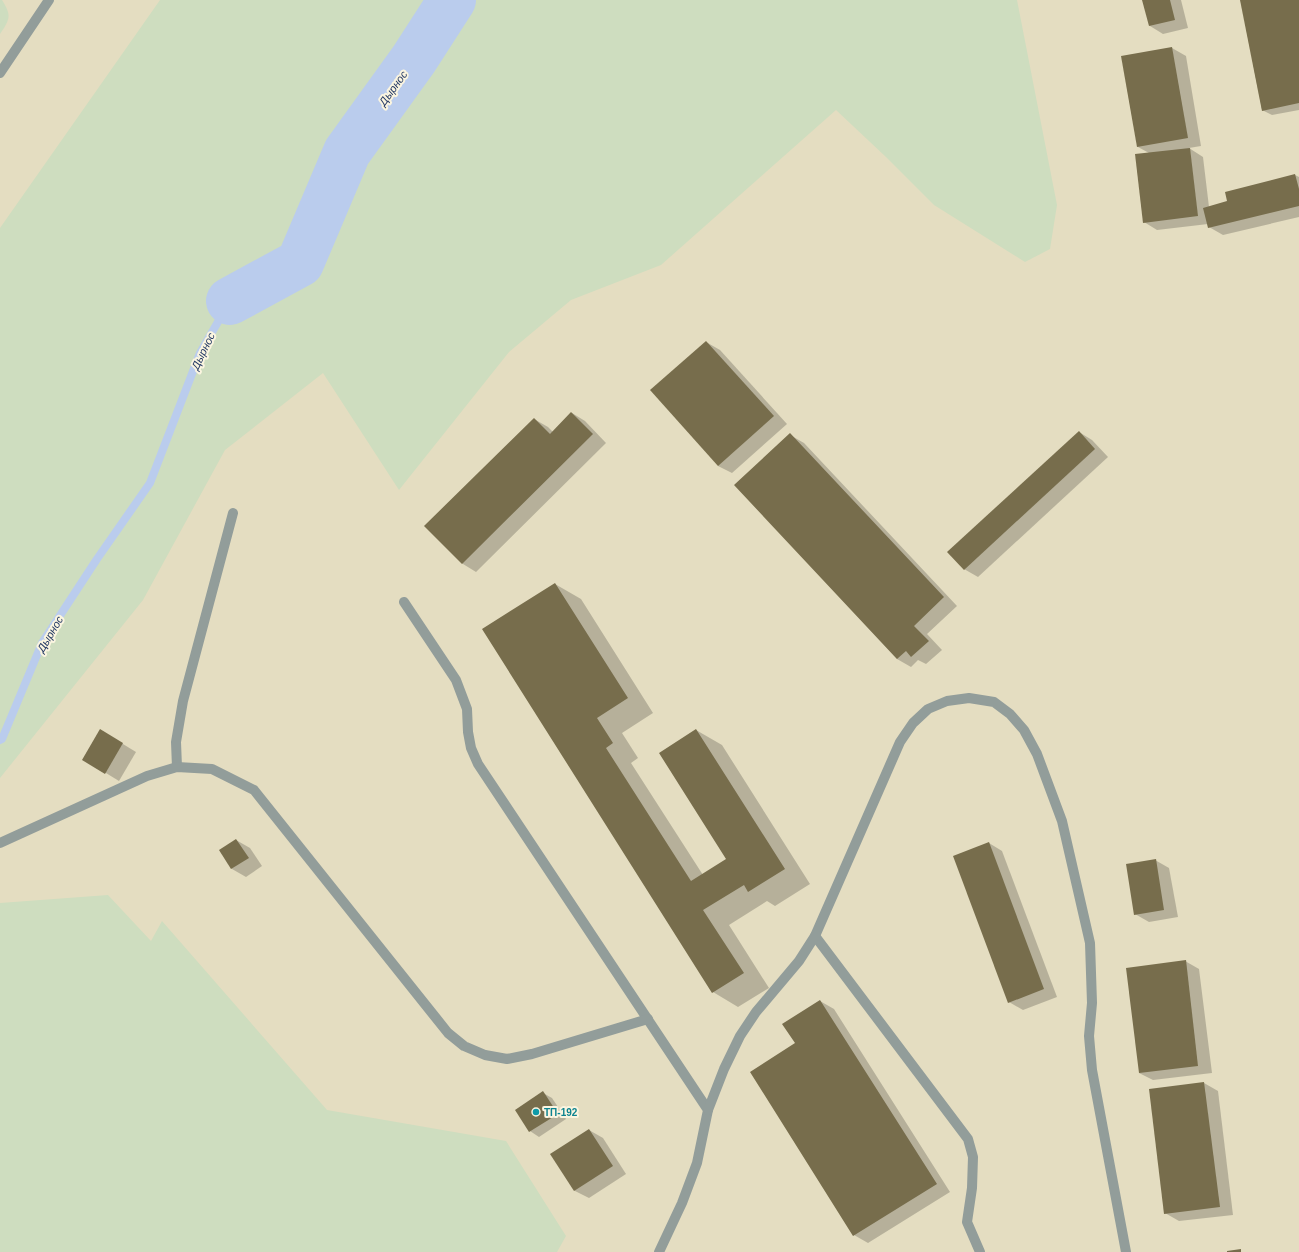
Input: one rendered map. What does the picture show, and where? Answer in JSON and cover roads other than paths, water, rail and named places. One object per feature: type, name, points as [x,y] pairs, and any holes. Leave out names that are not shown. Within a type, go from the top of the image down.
[{"type":"lane","points":[[0,73],[49,0]]},
{"type":"lane","points":[[177,767],[176,742],[183,701],[233,513]]},
{"type":"lane","points":[[404,602],[456,680],[467,709],[468,732],[471,748],[478,764],[708,1110]]},
{"type":"lane","points":[[659,1252],[682,1203],[697,1163],[708,1110],[724,1069],[740,1036],[756,1012],[799,961],[815,936],[900,742],[913,723],[928,709],[947,701],[969,698],[994,702],[1010,714],[1024,730],[1037,754],[1062,821],[1090,943],[1092,995],[1089,1036],[1092,1070],[1126,1252]]},
{"type":"lane","points":[[0,842],[147,776],[177,767],[212,769],[254,790],[448,1033],[464,1046],[485,1055],[507,1058],[532,1054],[648,1019]]},
{"type":"lane","points":[[815,936],[968,1139],[973,1157],[972,1188],[967,1222],[980,1252]]},
{"type":"waterway","name":"Дырнос","points":[[230,301],[300,263],[347,152],[414,59],[452,0]]},
{"type":"waterway","name":"Дырнос","points":[[0,740],[2,739],[42,643],[97,559],[150,483],[200,353],[230,301]]},
{"type":"place","name":"ТП-192","points":[[536,1112]]}]
